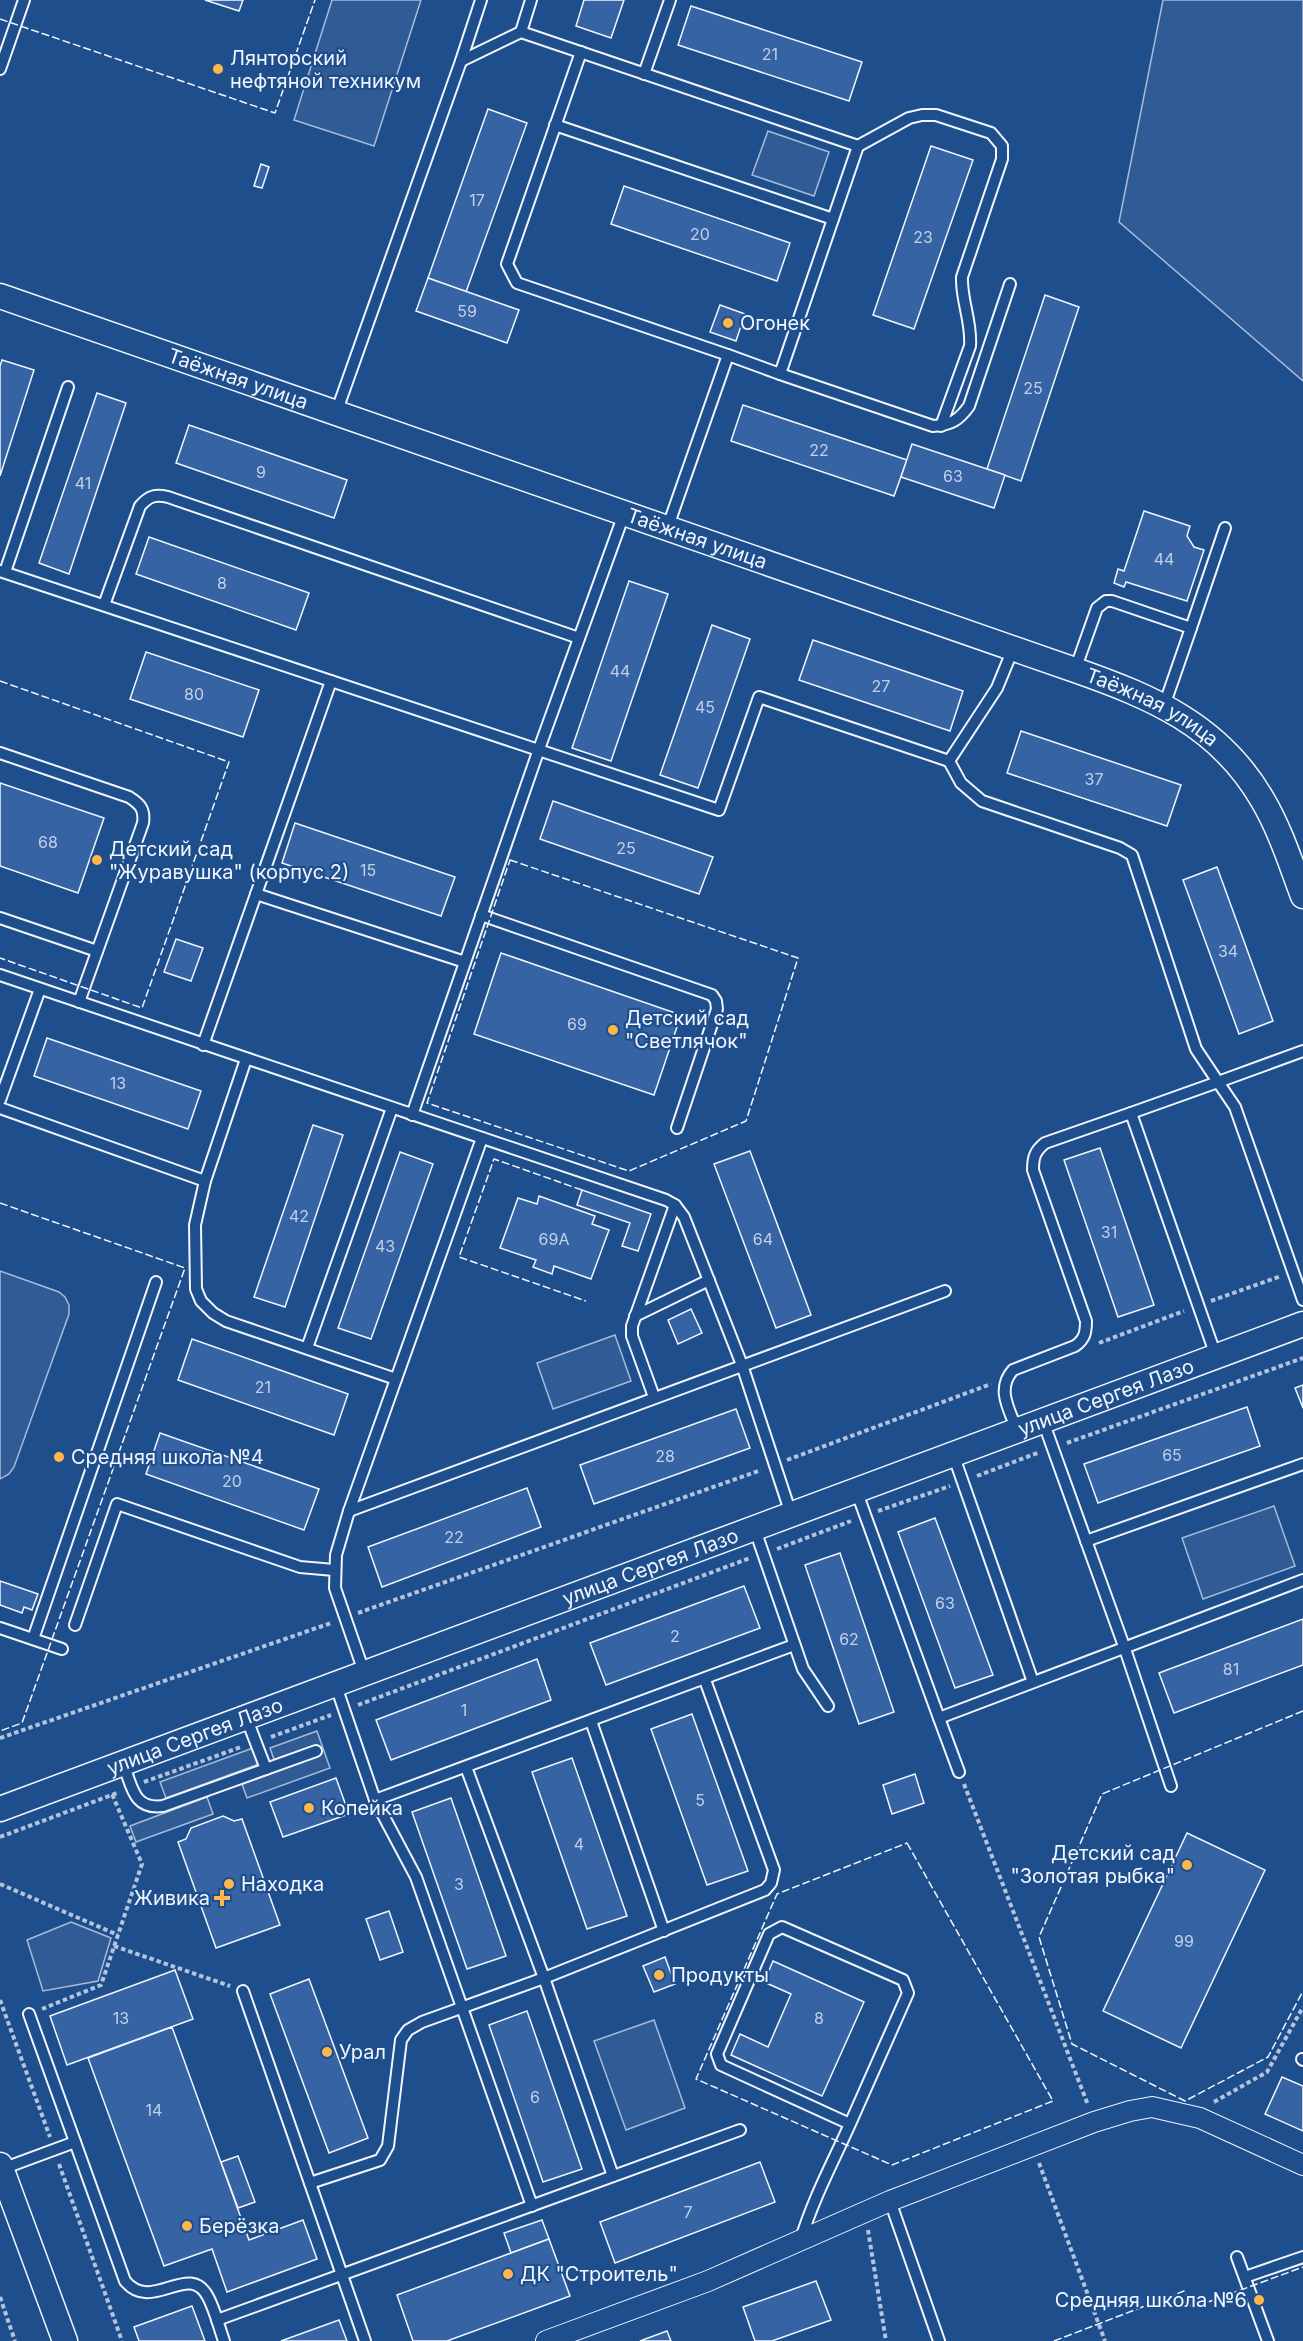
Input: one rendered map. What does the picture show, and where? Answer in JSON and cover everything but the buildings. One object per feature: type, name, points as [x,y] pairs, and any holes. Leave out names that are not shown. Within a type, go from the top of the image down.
[{"type":"street","name":"Таёжная улица","points":[[2,303],[336,413],[1115,684],[1164,706],[1214,739],[1238,763],[1263,800],[1283,842],[1303,896]]},
{"type":"street","name":"улица Сергея Лазо","points":[[0,1809],[1303,1324]]},
{"type":"street","points":[[546,2341],[708,2281],[890,2201],[1094,2122],[1130,2111],[1152,2108],[1190,2115],[1303,2165]]},
{"type":"street","points":[[1,2167],[65,2341]]},
{"type":"lane","points":[[0,69],[24,0]]},
{"type":"lane","points":[[336,413],[481,0]]},
{"type":"lane","points":[[521,32],[531,0]]},
{"type":"lane","points":[[644,74],[670,0]]},
{"type":"lane","points":[[461,61],[521,32],[858,146]]},
{"type":"lane","points":[[580,52],[507,264],[517,282],[933,426],[941,426],[960,419],[969,406],[1010,284]]},
{"type":"lane","points":[[780,374],[858,146],[909,118],[922,115],[936,116],[991,134],[1002,146],[1002,159],[962,277],[961,288],[971,332],[970,346],[941,426]]},
{"type":"lane","points":[[555,125],[833,219]]},
{"type":"lane","points":[[667,529],[728,355]]},
{"type":"lane","points":[[68,387],[3,571],[719,810],[759,697],[949,761],[961,783],[982,801],[1120,848],[1132,855],[1196,1049],[1235,1107],[1303,1300]]},
{"type":"lane","points":[[104,605],[140,506],[147,498],[156,495],[179,500],[579,638]]},
{"type":"lane","points":[[412,1115],[539,749],[624,514]]},
{"type":"lane","points":[[1164,706],[1225,528]]},
{"type":"lane","points":[[1075,670],[1097,608],[1106,601],[1112,601],[1191,628]]},
{"type":"lane","points":[[949,761],[996,688],[1013,649]]},
{"type":"lane","points":[[203,1044],[331,681]]},
{"type":"lane","points":[[0,753],[129,797],[140,804],[144,813],[143,823],[79,1002]]},
{"type":"lane","points":[[256,894],[465,962]]},
{"type":"lane","points":[[481,915],[712,995],[717,1009],[677,1128]]},
{"type":"lane","points":[[0,918],[97,951]]},
{"type":"lane","points":[[0,975],[666,1200],[675,1206],[684,1217],[710,1280],[742,1365],[791,1514]]},
{"type":"lane","points":[[0,1100],[40,989]]},
{"type":"lane","points":[[1017,1430],[1004,1396],[1006,1378],[1013,1370],[1075,1346],[1082,1341],[1086,1331],[1086,1321],[1033,1170],[1033,1159],[1037,1150],[1045,1143],[1303,1051]]},
{"type":"lane","points":[[246,1059],[205,1181],[195,1225],[194,1270],[196,1289],[201,1301],[226,1320],[396,1379]]},
{"type":"lane","points":[[0,1108],[205,1181]]},
{"type":"lane","points":[[307,1348],[392,1108]]},
{"type":"lane","points":[[1131,1113],[1216,1357]]},
{"type":"lane","points":[[364,1672],[335,1588],[336,1555],[349,1511],[482,1138]]},
{"type":"lane","points":[[654,1397],[632,1336],[632,1326],[675,1206]]},
{"type":"lane","points":[[635,1316],[710,1280]]},
{"type":"lane","points":[[33,1639],[156,1282]]},
{"type":"lane","points":[[349,1511],[945,1291]]},
{"type":"lane","points":[[1043,1420],[1125,1648],[1171,1786]]},
{"type":"lane","points":[[953,1454],[1033,1682]]},
{"type":"lane","points":[[1086,1541],[1302,1466]]},
{"type":"lane","points":[[856,1490],[959,1772]]},
{"type":"lane","points":[[75,1625],[117,1504],[300,1567],[334,1570]]},
{"type":"lane","points":[[754,1527],[803,1669],[828,1706]]},
{"type":"lane","points":[[939,1718],[1303,1580]]},
{"type":"lane","points":[[0,1628],[62,1649]]},
{"type":"lane","points":[[375,1800],[705,1680],[794,1645]]},
{"type":"lane","points":[[310,2183],[380,2160],[388,2146],[401,2040],[408,2030],[422,2022],[664,1931],[765,1890],[771,1883],[774,1870],[705,1680]]},
{"type":"lane","points":[[335,1683],[375,1800],[416,1877],[532,2206]]},
{"type":"lane","points":[[246,1717],[266,1769]]},
{"type":"lane","points":[[591,1721],[664,1931]]},
{"type":"lane","points":[[123,1763],[138,1800],[144,1805],[163,1806],[316,1751]]},
{"type":"lane","points":[[466,1767],[544,1978],[613,2176]]},
{"type":"lane","points":[[801,2239],[807,2219],[850,2124],[908,1993],[903,1980],[782,1927],[769,1934],[717,2054],[721,2065],[850,2124]]},
{"type":"lane","points":[[243,1991],[365,2341]]},
{"type":"lane","points":[[29,2014],[125,2281],[132,2290],[143,2294],[181,2284],[190,2283],[200,2287],[208,2295],[225,2341]]},
{"type":"lane","points":[[217,2320],[740,2130]]},
{"type":"lane","points":[[1,2167],[75,2142]]},
{"type":"lane","points":[[890,2201],[939,2341]]},
{"type":"lane","points":[[1236,2257],[1268,2341]]},
{"type":"lane","points":[[1245,2277],[1303,2257]]},
{"type":"path","points":[[1091,1346],[1198,1305],[1294,1272]]},
{"type":"path","points":[[0,1837],[112,1794],[344,1711],[865,1515],[1303,1358]]},
{"type":"path","points":[[0,1738],[776,1465],[1006,1378]]},
{"type":"path","points":[[959,1772],[1094,2122]]},
{"type":"path","points":[[8,2022],[101,1985],[142,1864],[112,1794]]},
{"type":"path","points":[[0,1884],[118,1935]]},
{"type":"path","points":[[114,1946],[243,1991]]},
{"type":"path","points":[[0,2000],[123,2341]]},
{"type":"path","points":[[1190,2115],[1267,2073],[1303,2007]]},
{"type":"path","points":[[1032,2146],[1105,2341]]},
{"type":"path","points":[[866,2211],[886,2341]]},
{"type":"path","points":[[0,2297],[15,2341]]},
{"type":"shaded area","points":[[332,0],[421,0],[374,146],[294,120]]},
{"type":"shaded area","points":[[1163,0],[1303,0],[1303,381],[1119,222]]},
{"type":"shaded area","points":[[768,131],[829,152],[814,196],[752,175]]},
{"type":"shaded area","points":[[0,1271],[59,1292],[69,1305],[69,1314],[14,1467],[9,1474],[0,1479]]},
{"type":"shaded area","points":[[615,1335],[631,1381],[553,1409],[537,1363]]},
{"type":"shaded area","points":[[1274,1506],[1295,1566],[1203,1599],[1182,1538]]},
{"type":"shaded area","points":[[317,1731],[330,1768],[247,1798],[242,1784],[278,1771],[270,1748]]},
{"type":"shaded area","points":[[253,1748],[259,1764],[166,1798],[160,1782]]},
{"type":"shaded area","points":[[207,1797],[213,1814],[136,1842],[130,1826]]},
{"type":"shaded area","points":[[71,1922],[111,1938],[98,1981],[43,1991],[27,1940]]},
{"type":"shaded area","points":[[654,2020],[685,2108],[626,2130],[594,2041]]},
{"type":"fence","points":[[0,19],[275,113],[315,0]]},
{"type":"fence","points":[[0,681],[229,762],[142,1008],[0,958]]},
{"type":"fence","points":[[510,860],[798,958],[746,1121],[629,1171],[427,1103],[510,860]]},
{"type":"fence","points":[[582,1190],[494,1159],[459,1257],[586,1301]]},
{"type":"fence","points":[[0,1203],[185,1268],[22,1723],[0,1731]]},
{"type":"fence","points":[[1303,1711],[1102,1794],[1039,1937],[1072,2044],[1185,2101],[1268,2057],[1303,1991]]},
{"type":"fence","points":[[907,1843],[1053,2101],[892,2165],[696,2079],[777,1894],[907,1843]]},
{"type":"fence","points":[[1054,2341],[1184,2291],[1192,2308],[1303,2267]]},
{"type":"place","name":"Лянторский нефтяной техникум","points":[[218,69]]},
{"type":"place","name":"Огонек","points":[[728,323]]},
{"type":"place","name":"Детский сад \"Журавушка\" (корпус 2)","points":[[97,860]]},
{"type":"place","name":"Детский сад \"Светлячок\"","points":[[613,1030]]},
{"type":"place","name":"Средняя школа №4","points":[[59,1457]]},
{"type":"place","name":"Копейка","points":[[309,1808]]},
{"type":"place","name":"Детский сад \"Золотая рыбка\"","points":[[1187,1865]]},
{"type":"place","name":"Находка","points":[[229,1884]]},
{"type":"place","name":"Живика","points":[[222,1898]]},
{"type":"place","name":"Продукты","points":[[659,1975]]},
{"type":"place","name":"Урал","points":[[327,2052]]},
{"type":"place","name":"Берёзка","points":[[187,2226]]},
{"type":"place","name":"ДК \"Строитель\"","points":[[508,2274]]},
{"type":"place","name":"Средняя школа №6","points":[[1259,2300]]}]
